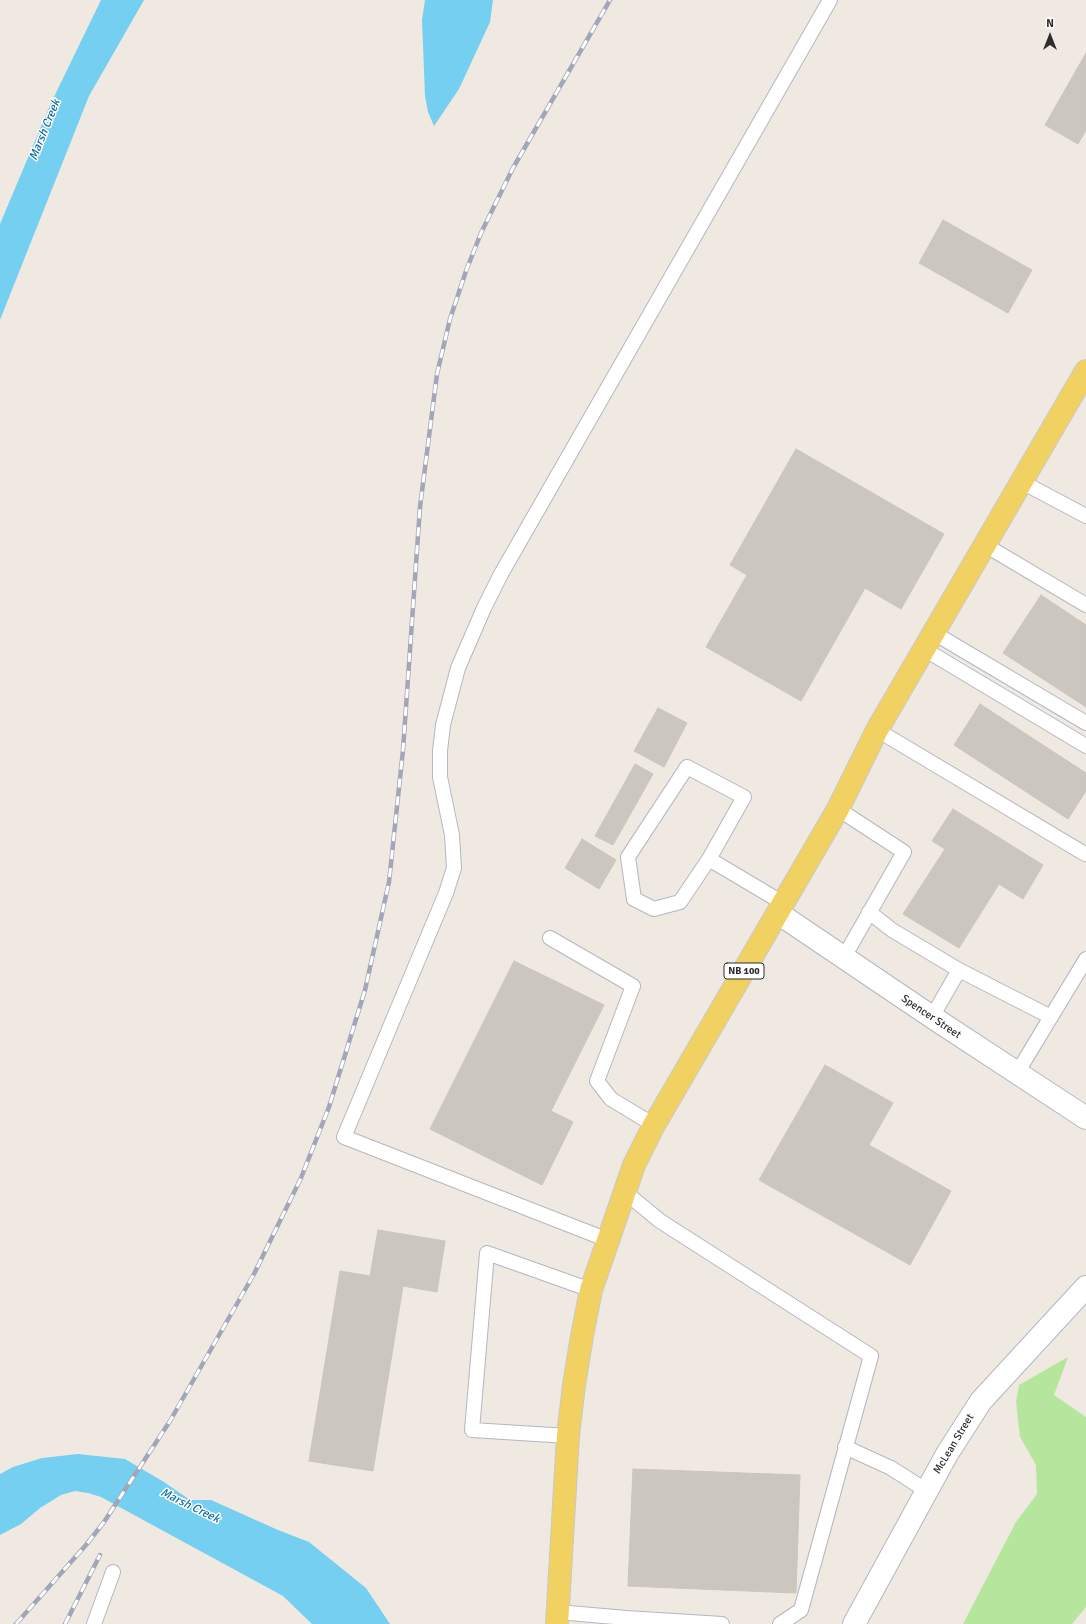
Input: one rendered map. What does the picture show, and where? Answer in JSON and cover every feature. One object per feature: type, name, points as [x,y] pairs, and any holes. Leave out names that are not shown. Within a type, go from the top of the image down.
[{"type":"main road","name":"NB 100","points":[[557,1618],[568,1436],[575,1378],[591,1290],[634,1165],[654,1125],[838,809],[877,730],[1086,371]]},
{"type":"street","name":"Spencer Street","points":[[780,908],[844,957],[932,1017],[1086,1118]]},
{"type":"street","name":"McLean Street","points":[[854,1624],[947,1454],[981,1401],[1086,1287]]},
{"type":"lane","points":[[608,1240],[344,1137],[443,901],[454,868],[452,835],[440,777],[440,750],[443,725],[458,668],[484,608],[501,574],[830,0]]},
{"type":"lane","points":[[1022,482],[1086,516]]},
{"type":"lane","points":[[985,545],[1086,605]]},
{"type":"lane","points":[[929,641],[1086,723]]},
{"type":"lane","points":[[929,641],[1086,746]]},
{"type":"lane","points":[[877,730],[1085,854],[1086,853]]},
{"type":"lane","points":[[687,767],[744,797],[709,859],[680,902],[654,909],[634,899],[628,857],[687,767]]},
{"type":"lane","points":[[838,809],[904,852],[844,957]]},
{"type":"lane","points":[[709,859],[780,908]]},
{"type":"lane","points":[[869,912],[892,930],[959,970],[1051,1017]]},
{"type":"lane","points":[[550,938],[634,986],[598,1081],[611,1099],[654,1125]]},
{"type":"lane","points":[[1017,1073],[1086,959]]},
{"type":"lane","points":[[932,1017],[959,970]]},
{"type":"lane","points":[[625,1192],[660,1221],[870,1356],[801,1610],[780,1624]]},
{"type":"lane","points":[[568,1436],[472,1430],[487,1253],[591,1290]]},
{"type":"lane","points":[[846,1447],[891,1468],[927,1490]]},
{"type":"lane","points":[[94,1624],[113,1572]]},
{"type":"lane","points":[[557,1618],[626,1618],[722,1624]]},
{"type":"green space","points":[[1068,1357],[1054,1395],[1086,1417],[1086,1607],[1072,1624],[963,1624],[1016,1522],[1037,1494],[1036,1465],[1020,1437],[1016,1402],[1019,1385]]},
{"type":"water","name":"Marsh Creek","points":[[101,0],[144,0],[89,96],[0,320],[0,224],[51,103]]},
{"type":"water","points":[[425,0],[493,0],[490,22],[459,89],[434,126],[428,112],[425,96],[422,20]]},
{"type":"water","name":"Marsh Creek","points":[[78,1454],[125,1459],[164,1482],[190,1500],[211,1500],[309,1542],[366,1588],[390,1624],[312,1624],[283,1596],[101,1497],[88,1493],[75,1491],[61,1495],[40,1508],[21,1524],[0,1535],[0,1474],[13,1467],[42,1458]]},
{"type":"building","points":[[1086,53],[1086,130],[1078,144],[1045,125]]},
{"type":"building","points":[[943,220],[1032,270],[1008,313],[919,263]]},
{"type":"building","points":[[796,449],[944,534],[901,609],[865,588],[801,701],[706,647],[747,575],[730,565]]},
{"type":"building","points":[[1041,595],[1086,625],[1086,707],[1003,653]]},
{"type":"building","points":[[980,704],[1086,773],[1086,791],[1068,819],[954,745]]},
{"type":"building","points":[[658,708],[687,723],[664,767],[634,751]]},
{"type":"building","points":[[635,764],[653,774],[613,845],[595,836]]},
{"type":"building","points":[[953,809],[1043,865],[1023,899],[999,884],[959,948],[903,914],[945,849],[932,841]]},
{"type":"building","points":[[582,839],[616,860],[599,889],[565,868]]},
{"type":"building","points":[[514,961],[604,1005],[551,1111],[573,1122],[542,1185],[430,1129]]},
{"type":"building","points":[[825,1065],[893,1103],[869,1145],[951,1191],[910,1265],[759,1180]]},
{"type":"building","points":[[378,1230],[445,1241],[437,1292],[403,1286],[373,1471],[309,1461],[340,1271],[370,1276]]},
{"type":"building","points":[[633,1469],[800,1475],[796,1593],[628,1586]]},
{"type":"railway","points":[[16,1624],[86,1545],[104,1522],[170,1421],[254,1274],[301,1178],[329,1107],[365,990],[389,882],[403,750],[420,507],[437,374],[450,319],[466,271],[481,233],[513,168],[610,0]]},
{"type":"railway","points":[[65,1624],[100,1555]]}]
